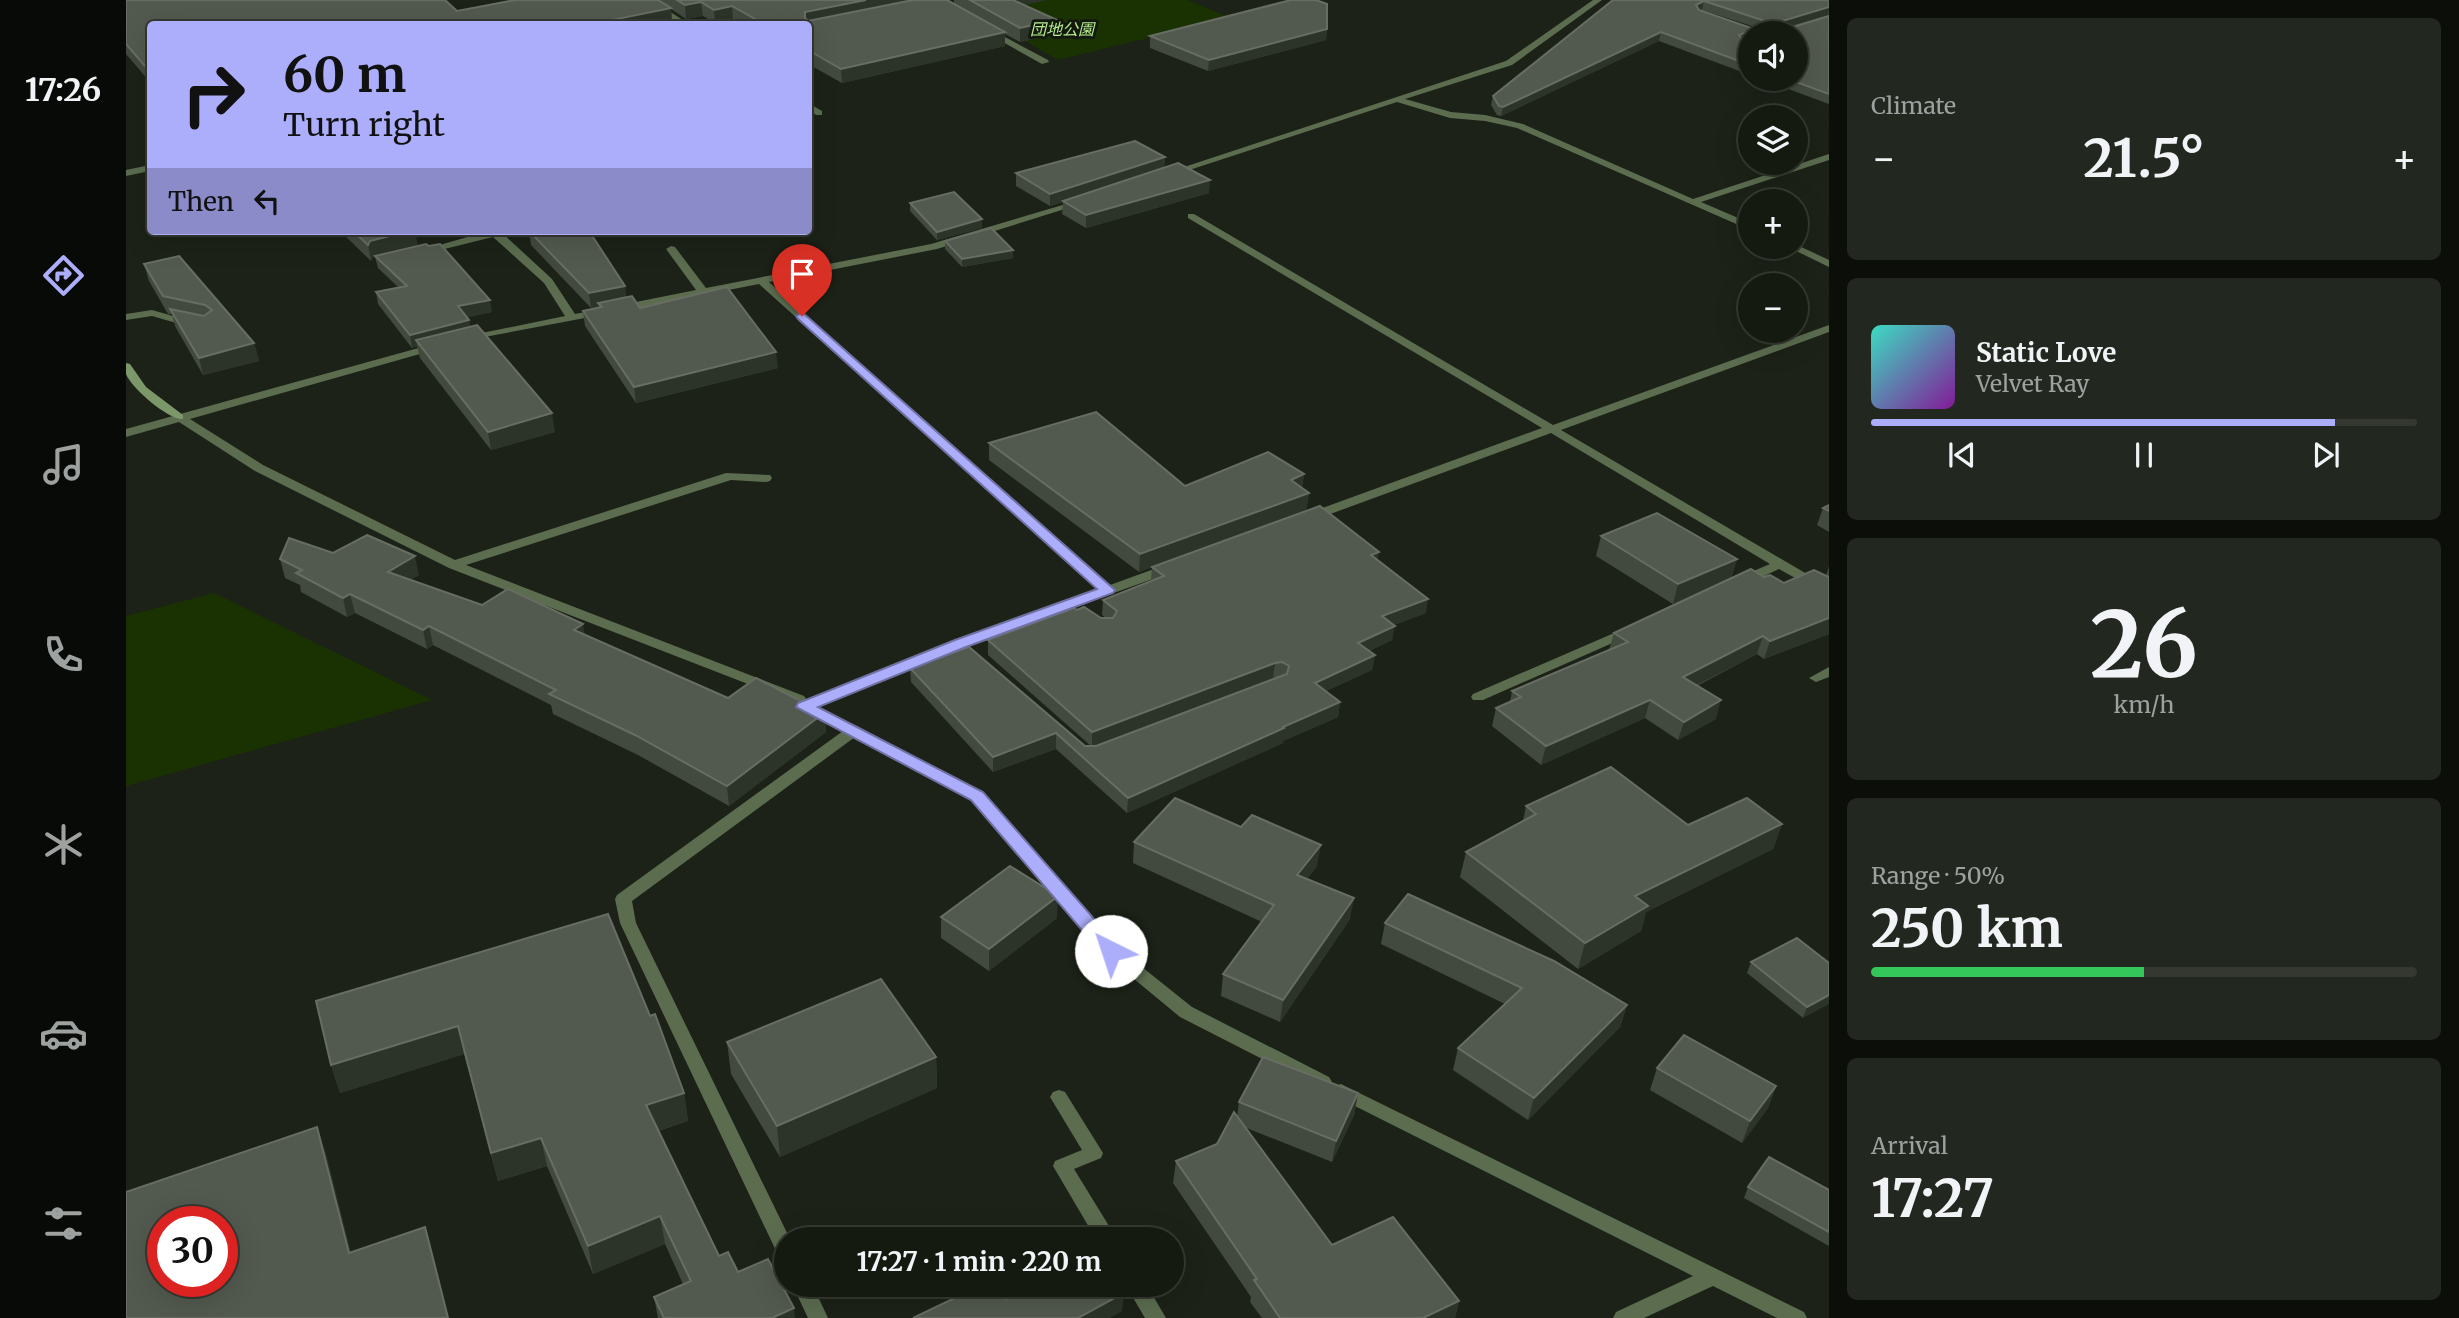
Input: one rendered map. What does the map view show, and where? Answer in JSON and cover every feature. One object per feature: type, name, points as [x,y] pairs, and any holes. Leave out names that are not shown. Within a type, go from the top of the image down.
[{"type":"street","points":[[647,0],[680,21]]},
{"type":"street","points":[[1160,177],[1509,63],[1598,0]]},
{"type":"street","points":[[976,23],[1045,62]]},
{"type":"street","points":[[1398,100],[1450,115],[1485,118],[1520,126],[1738,221]]},
{"type":"street","points":[[812,109],[819,113]]},
{"type":"street","points":[[1695,201],[1829,157]]},
{"type":"street","points":[[126,173],[147,169]]},
{"type":"street","points":[[461,340],[933,247],[1094,198]]},
{"type":"street","points":[[1191,216],[1829,593]]},
{"type":"street","points":[[417,253],[483,235]]},
{"type":"street","points":[[497,235],[548,281],[572,318]]},
{"type":"street","points":[[671,249],[703,292]]},
{"type":"street","points":[[1808,254],[1829,264]]},
{"type":"street","points":[[761,280],[1108,590]]},
{"type":"street","points":[[126,317],[152,313],[198,326]]},
{"type":"street","points":[[1303,519],[1829,328]]},
{"type":"street","points":[[126,433],[447,344]]},
{"type":"street","points":[[128,374],[142,389],[179,417],[259,468],[454,565],[799,699],[804,707],[854,730],[977,796],[1111,951],[1186,1012],[1797,1318]]},
{"type":"street","points":[[454,565],[730,476],[766,478]]},
{"type":"street","points":[[804,707],[966,648],[1070,604],[1186,562]]},
{"type":"street","points":[[1729,586],[1780,564]]},
{"type":"street","points":[[1070,604],[1088,616]]},
{"type":"street","points":[[1478,697],[1642,625]]},
{"type":"street","points":[[774,1227],[628,923],[623,899],[854,730]]},
{"type":"street","points":[[1059,1097],[1094,1153],[1062,1167],[1100,1227]]},
{"type":"street","points":[[1623,1318],[1713,1276]]},
{"type":"street","points":[[808,1297],[818,1318]]},
{"type":"street","points":[[1143,1297],[1156,1318]]},
{"type":"green space","name":"団地公園","points":[[982,0],[1188,0],[1230,18],[1058,60],[962,5]]},
{"type":"green space","points":[[214,593],[432,700],[126,786],[126,616]]},
{"type":"building","points":[[126,0],[445,0],[457,11],[515,0],[658,0],[671,8],[607,21],[147,21],[147,68],[126,44]]},
{"type":"building","points":[[677,0],[866,0],[805,12],[808,21],[759,21],[732,6],[714,10],[701,2],[685,5]]},
{"type":"building","points":[[913,0],[947,0],[1005,32],[841,69],[812,52],[812,21],[808,21]]},
{"type":"building","points":[[970,0],[1013,0],[1057,20],[1020,28]]},
{"type":"building","points":[[1291,0],[1316,0],[1327,4],[1327,29],[1209,60],[1150,36]]},
{"type":"building","points":[[1613,0],[1829,0],[1829,7],[1782,21],[1762,21],[1704,1],[1696,5],[1699,10],[1738,24],[1738,61],[1661,32],[1503,107],[1499,106],[1493,96]]},
{"type":"building","points":[[1829,16],[1829,94],[1808,86],[1808,22]]},
{"type":"building","points":[[1135,141],[1165,157],[1050,194],[1016,173]]},
{"type":"building","points":[[1178,163],[1210,180],[1086,215],[1063,201]]},
{"type":"building","points":[[954,192],[982,219],[937,232],[910,203]]},
{"type":"building","points":[[991,228],[1013,250],[962,259],[945,241]]},
{"type":"building","points":[[357,235],[393,235],[370,241],[368,245]]},
{"type":"building","points":[[533,235],[592,235],[625,286],[589,293]]},
{"type":"building","points":[[426,244],[440,244],[490,300],[458,306],[469,320],[410,335],[376,292],[407,286],[375,256]]},
{"type":"building","points":[[179,256],[254,343],[199,358],[170,309],[204,316],[212,310],[205,305],[163,296],[144,264]]},
{"type":"building","points":[[727,287],[776,352],[634,387],[583,311],[602,307],[598,303],[632,296],[640,308]]},
{"type":"building","points":[[477,325],[552,413],[488,432],[416,340]]},
{"type":"building","points":[[1096,412],[1185,486],[1268,452],[1304,474],[1291,480],[1309,493],[1140,554],[989,443]]},
{"type":"building","points":[[1320,506],[1379,552],[1371,555],[1428,599],[1382,616],[1395,626],[1358,643],[1375,655],[1315,683],[1340,702],[1128,798],[1056,733],[993,757],[910,668],[969,647],[1085,746],[1096,746],[1287,674],[1289,666],[1282,662],[1275,663],[1092,732],[988,640],[1074,608],[1077,610],[1084,607],[1101,618],[1113,618],[1117,611],[1103,600],[1164,576],[1152,567]]},
{"type":"building","points":[[1657,513],[1737,559],[1678,584],[1601,536]]},
{"type":"building","points":[[367,535],[415,556],[388,572],[482,605],[508,589],[583,624],[574,630],[728,698],[756,678],[824,713],[727,786],[635,735],[549,694],[556,690],[429,626],[423,630],[350,594],[343,598],[296,573],[302,570],[280,559],[289,538],[333,553]]},
{"type":"building","points":[[1751,569],[1764,577],[1770,575],[1784,583],[1814,570],[1829,577],[1829,618],[1770,641],[1763,636],[1683,677],[1721,700],[1684,722],[1650,700],[1546,746],[1496,708],[1521,697],[1512,691],[1628,642],[1614,633]]},
{"type":"building","points":[[1611,767],[1688,825],[1747,798],[1782,824],[1635,896],[1648,906],[1585,943],[1466,852],[1536,814],[1526,806]]},
{"type":"building","points":[[1175,798],[1241,827],[1252,815],[1321,845],[1297,875],[1354,898],[1283,1000],[1223,974],[1274,905],[1134,842]]},
{"type":"building","points":[[1010,866],[1058,896],[989,949],[941,917]]},
{"type":"building","points":[[1408,894],[1554,961],[1627,1005],[1534,1098],[1458,1048],[1522,988],[1385,923]]},
{"type":"building","points":[[608,914],[650,1016],[655,1014],[684,1093],[646,1105],[719,1256],[728,1252],[738,1272],[768,1259],[774,1270],[774,1297],[788,1297],[794,1308],[772,1318],[664,1318],[654,1297],[691,1281],[660,1216],[588,1246],[541,1138],[491,1153],[458,1026],[331,1065],[316,1001]]},
{"type":"building","points":[[1797,938],[1829,963],[1829,995],[1807,1007],[1751,962]]},
{"type":"building","points":[[881,979],[936,1057],[777,1126],[727,1042]]},
{"type":"building","points":[[1684,1035],[1776,1086],[1750,1121],[1657,1068]]},
{"type":"building","points":[[1263,1057],[1358,1093],[1336,1141],[1239,1102]]},
{"type":"building","points":[[1234,1112],[1332,1245],[1393,1217],[1459,1301],[1423,1318],[1280,1318],[1254,1280],[1257,1279],[1176,1161],[1217,1144]]},
{"type":"building","points":[[317,1127],[349,1253],[425,1227],[448,1318],[126,1318],[126,1192]]},
{"type":"building","points":[[1769,1157],[1829,1190],[1829,1232],[1748,1187]]},
{"type":"building","points":[[957,1297],[1117,1297],[1078,1318],[913,1318]]},
{"type":"route","points":[[802,316],[1108,590],[961,643],[804,707],[854,730],[977,796],[1111,951]]}]
